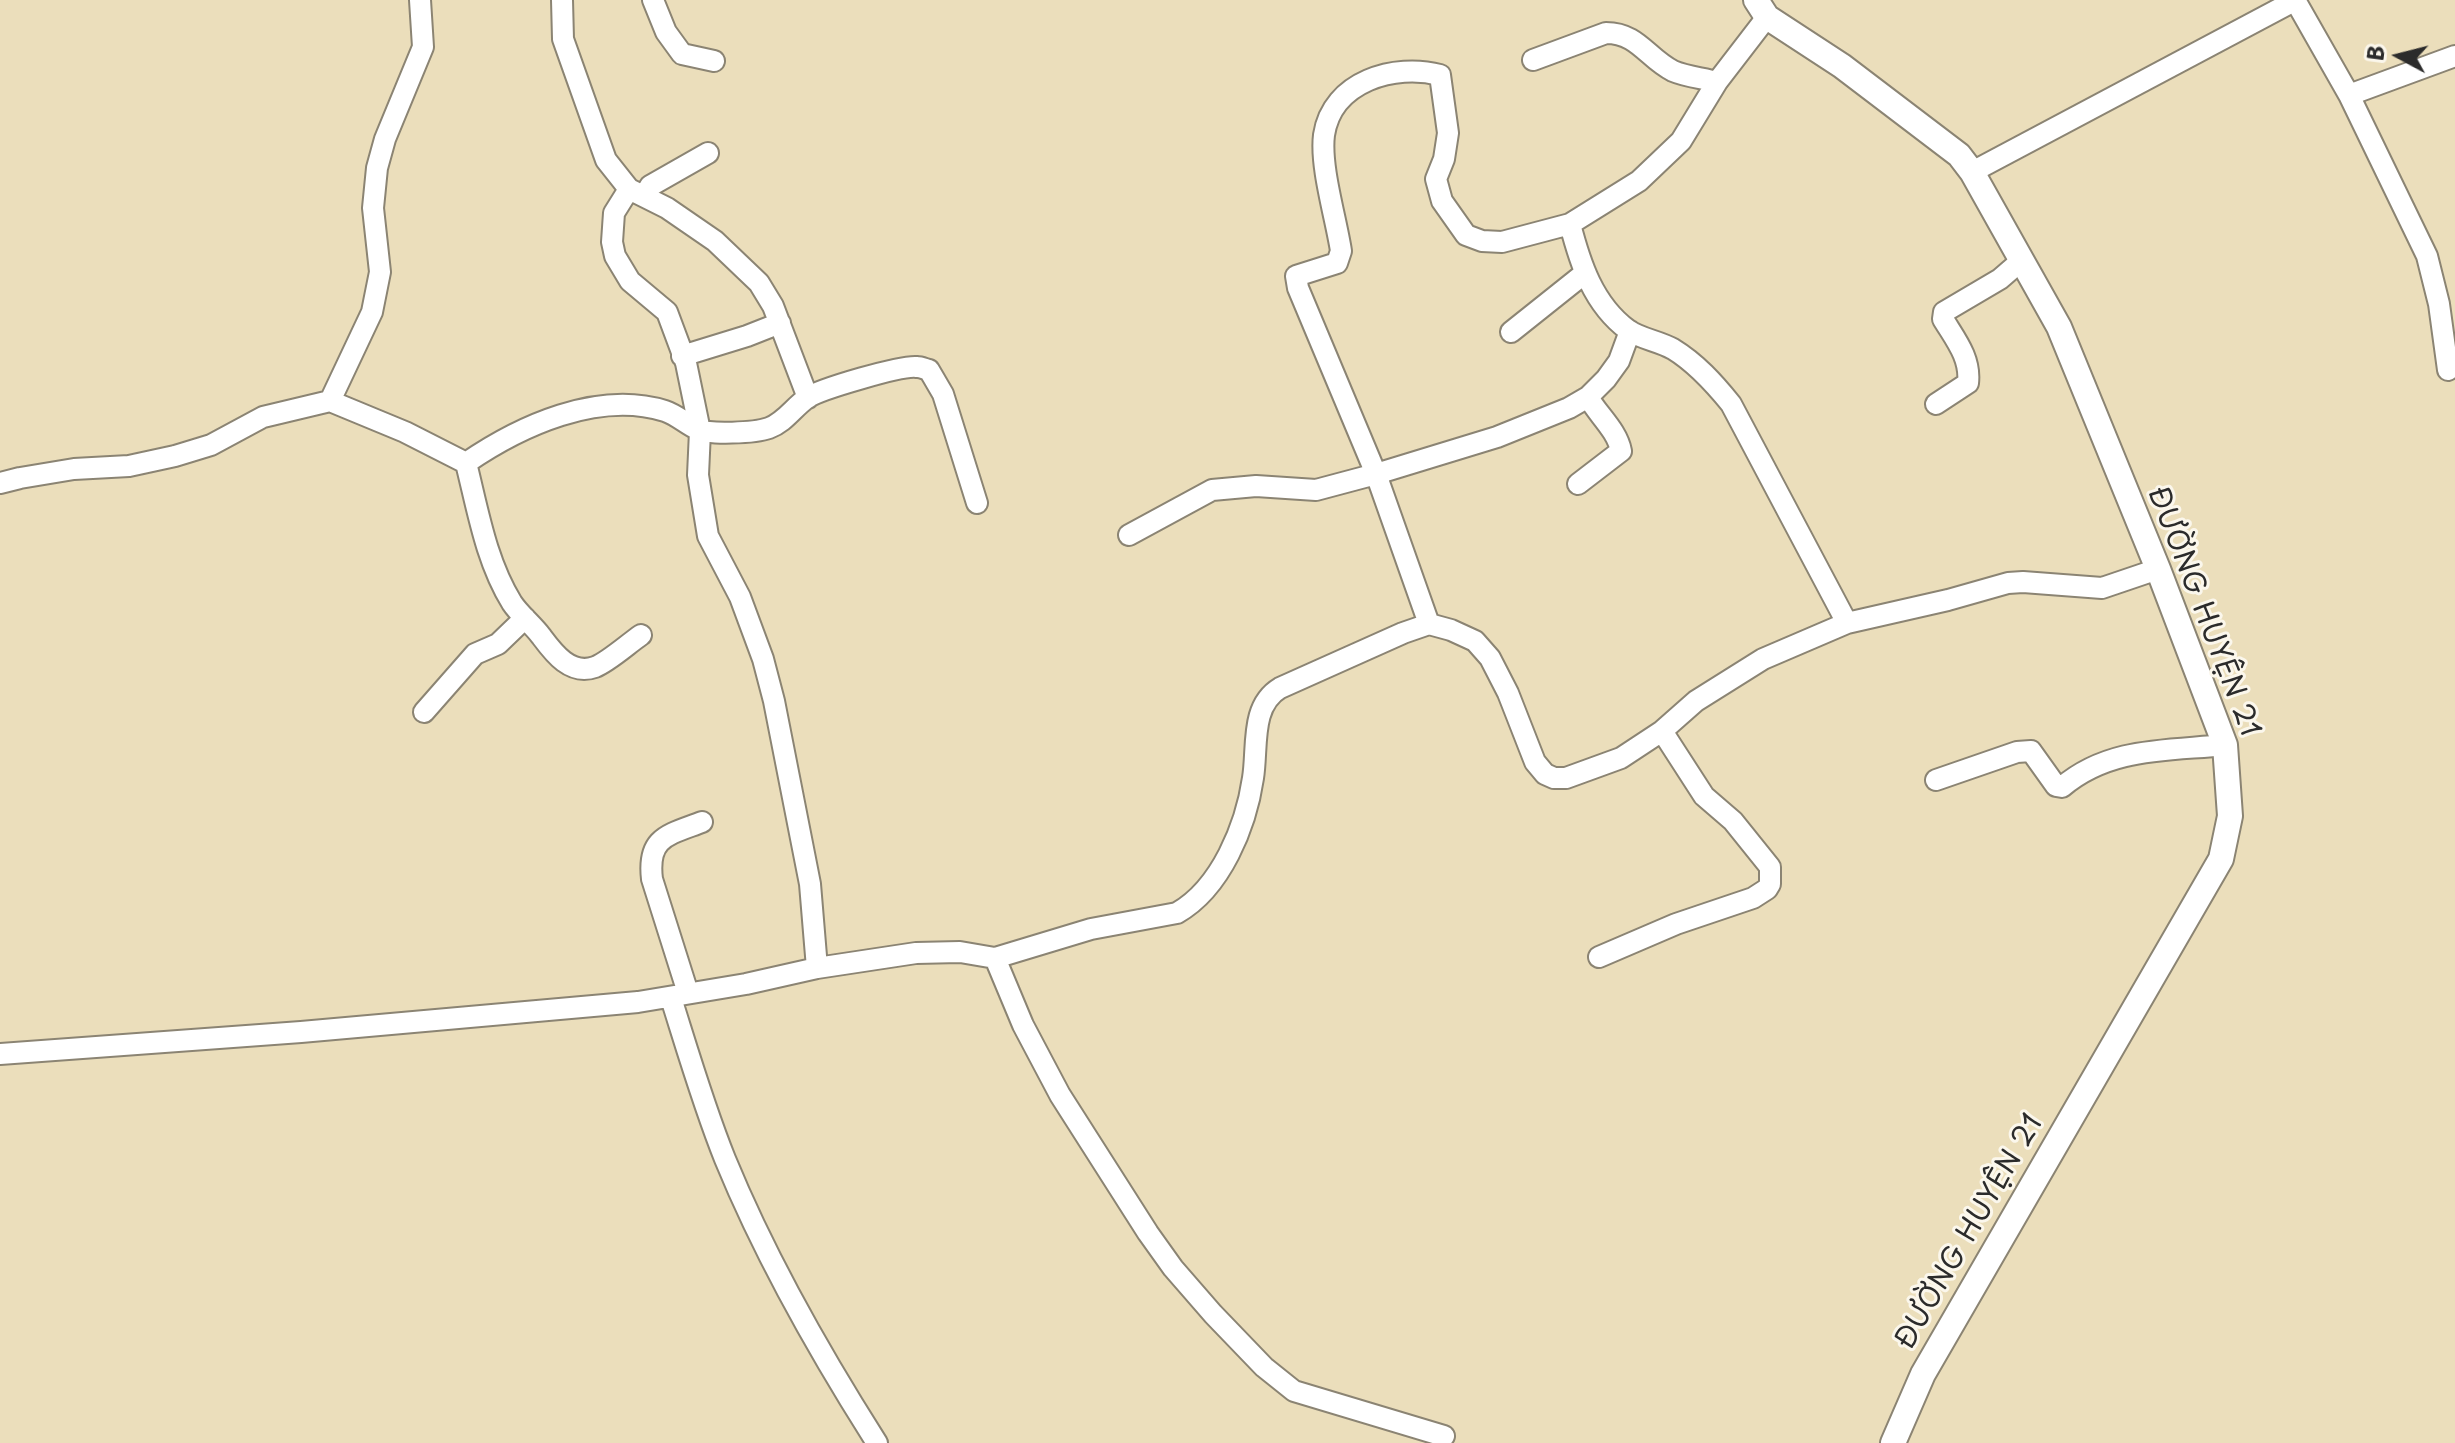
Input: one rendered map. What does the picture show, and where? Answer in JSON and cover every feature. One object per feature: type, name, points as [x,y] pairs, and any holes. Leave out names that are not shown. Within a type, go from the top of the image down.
[{"type":"street","points":[[330,401],[372,312],[380,272],[373,208],[377,168],[385,139],[423,47],[420,0]]},
{"type":"street","points":[[562,0],[563,39],[606,160],[637,192],[715,241],[749,271],[759,283],[780,323],[808,398]]},
{"type":"street","points":[[653,0],[666,32],[682,54],[714,61]]},
{"type":"street","points":[[1972,172],[2295,0],[2349,95],[2427,256],[2439,304],[2448,370]]},
{"type":"street","points":[[1429,624],[1376,474],[1298,288],[1296,276],[1337,263],[1341,251],[1325,160],[1324,134],[1334,109],[1348,92],[1388,72],[1424,71],[1440,75],[1448,133],[1444,159],[1436,179],[1442,201],[1466,235],[1482,241],[1502,242],[1570,224],[1639,181],[1664,159],[1701,113],[1762,9]]},
{"type":"street","name":"ĐƯỜNG HUYỆN 21","points":[[1762,9],[1959,155],[1972,172],[2059,327],[2158,569],[2225,745],[2230,816],[2221,859],[1923,1374],[1893,1443]]},
{"type":"street","points":[[1533,60],[1606,33],[1617,33],[1636,40],[1670,70],[1717,82]]},
{"type":"street","points":[[2349,95],[2455,56]]},
{"type":"street","points":[[708,153],[637,192],[614,213],[612,242],[615,256],[630,281],[667,312],[697,408],[700,431],[698,475],[708,536],[740,597],[763,659],[774,701],[810,884],[817,968]]},
{"type":"street","points":[[1570,224],[1585,273],[1600,301],[1630,331],[1672,348],[1713,382],[1731,404],[1847,623]]},
{"type":"street","points":[[1936,404],[1968,383],[1970,372],[1959,342],[1943,319],[1944,312],[2000,279],[2022,260]]},
{"type":"street","points":[[1511,332],[1585,273]]},
{"type":"street","points":[[682,356],[780,323]]},
{"type":"street","points":[[1129,535],[1212,490],[1256,486],[1316,490],[1497,437],[1569,408],[1588,397],[1606,379],[1619,361],[1630,331]]},
{"type":"street","points":[[466,463],[520,432],[566,414],[615,405],[667,412],[700,431],[766,429],[779,424],[808,398],[916,366],[929,370],[943,394],[977,503]]},
{"type":"street","points":[[1578,484],[1621,451],[1618,438],[1588,397]]},
{"type":"street","points":[[0,483],[74,469],[129,466],[175,456],[211,445],[263,417],[330,401],[405,432],[466,463],[487,550],[513,604],[551,652],[563,662],[576,667],[594,668],[641,635]]},
{"type":"street","points":[[0,1054],[316,1031],[680,996],[817,968],[939,951],[995,958],[1091,929],[1177,913],[1189,906],[1210,884],[1241,822],[1253,779],[1259,714],[1270,694],[1355,653],[1429,624],[1468,636],[1482,647],[1498,671],[1535,762],[1545,774],[1554,778],[1581,774],[1621,758],[1662,731],[1696,701],[1763,659],[1847,623],[2008,583],[2102,588],[2158,569]]},
{"type":"street","points":[[424,712],[475,654],[498,644],[525,618]]},
{"type":"street","points":[[1599,957],[1676,924],[1753,898],[1770,884],[1770,867],[1733,821],[1704,796],[1662,731]]},
{"type":"street","points":[[1936,780],[2017,752],[2031,751],[2056,786],[2062,787],[2096,764],[2117,757],[2225,745]]},
{"type":"street","points":[[702,822],[662,837],[649,860],[680,996],[725,1159],[795,1308],[877,1443]]},
{"type":"street","points":[[995,958],[1023,1025],[1060,1095],[1148,1233],[1173,1268],[1213,1314],[1264,1367],[1294,1391],[1444,1436]]}]
